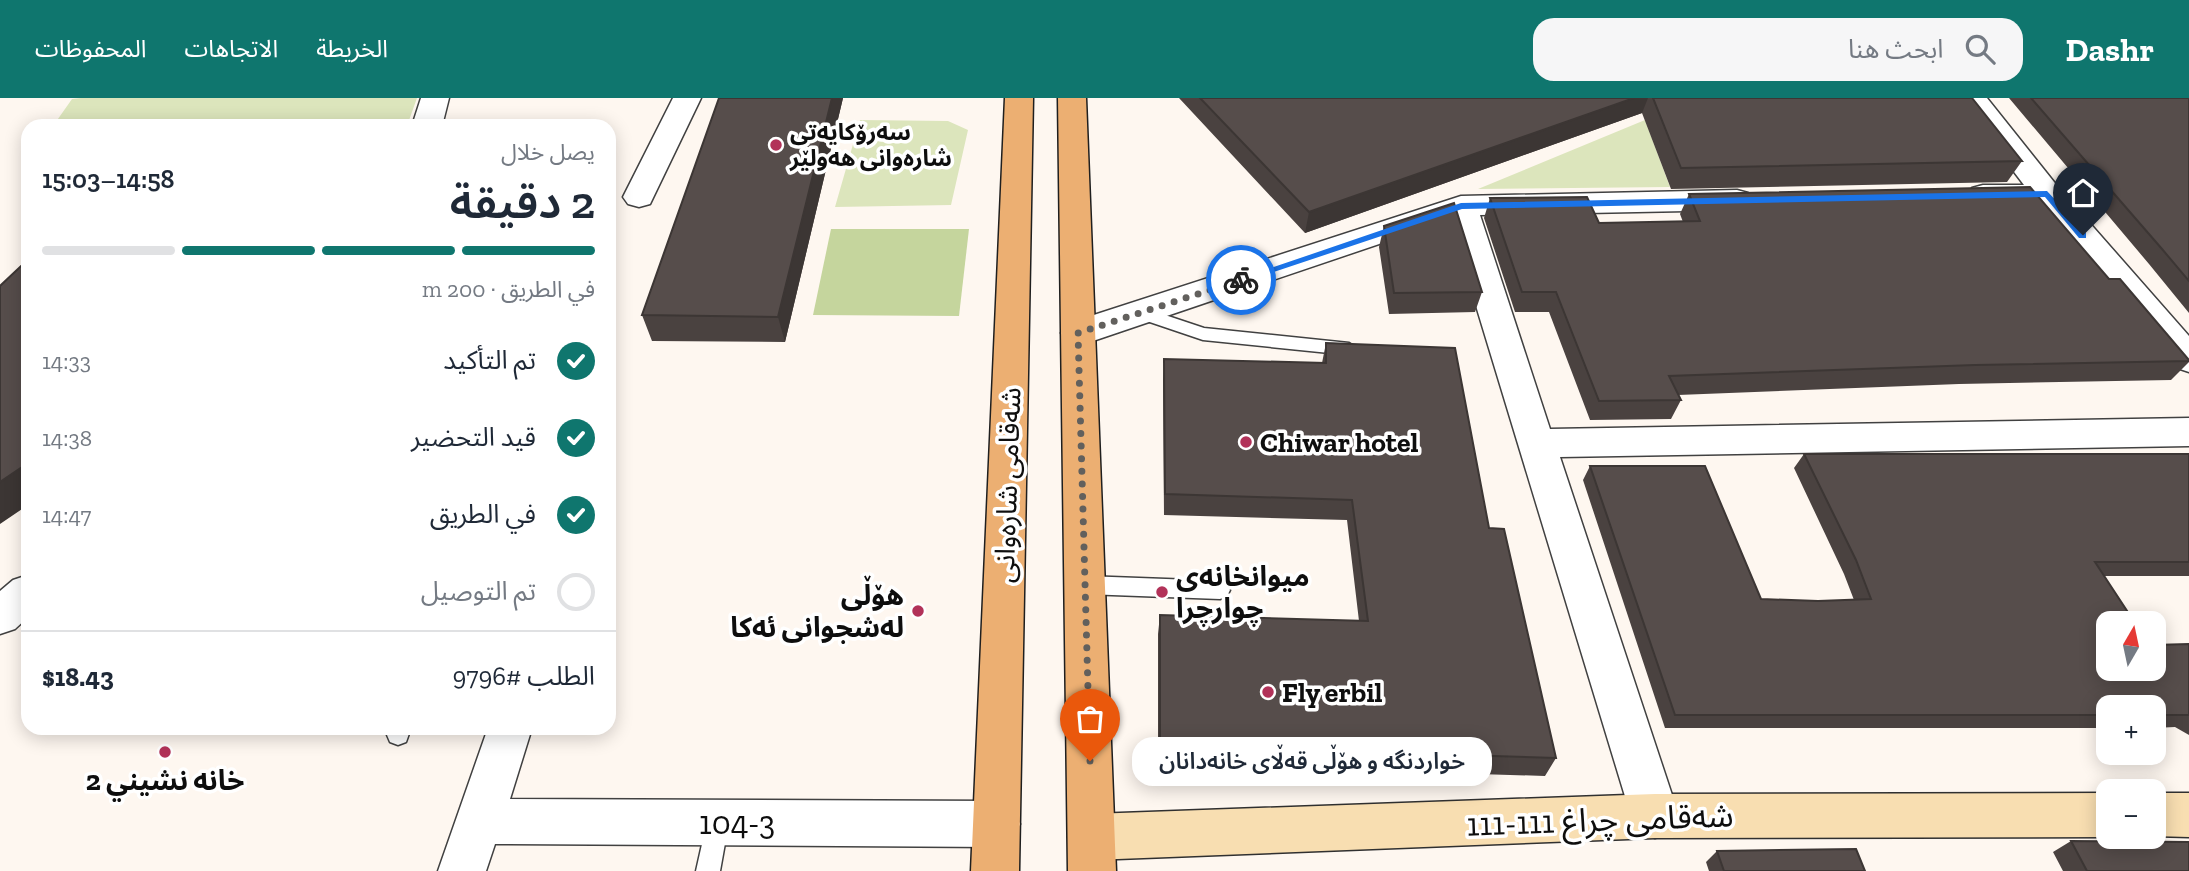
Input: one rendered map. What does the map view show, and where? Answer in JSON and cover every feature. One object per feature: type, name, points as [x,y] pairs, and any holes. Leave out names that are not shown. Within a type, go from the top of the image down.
[{"type":"main road","name":"شەقامی شارەوانی","points":[[995,871],[1018,98]]},
{"type":"main road","points":[[1072,98],[1092,854]]},
{"type":"street","points":[[429,119],[435,98]]},
{"type":"street","points":[[639,197],[687,98]]},
{"type":"street","points":[[1972,98],[2047,194],[2189,359]]},
{"type":"street","points":[[1950,196],[2047,194]]},
{"type":"street","points":[[1078,333],[1461,206],[1768,200]]},
{"type":"street","points":[[1461,206],[1655,816]]},
{"type":"street","points":[[1537,443],[2189,432]]},
{"type":"street","points":[[0,616],[21,598]]},
{"type":"street","points":[[462,871],[508,735]]},
{"type":"street","name":"شەقامی چراغ 111-111","points":[[1092,854],[1655,816],[2096,815]]},
{"type":"street","points":[[2166,815],[2189,815]]},
{"type":"street","name":"104-3","points":[[478,821],[996,824]]},
{"type":"lane","points":[[1141,313],[1203,334],[1280,344],[1356,349]]},
{"type":"lane","points":[[1085,585],[1220,590]]},
{"type":"lane","points":[[708,871],[717,821]]},
{"type":"green space","points":[[417,98],[410,119],[58,119],[72,99]]},
{"type":"green space","points":[[860,120],[948,121],[968,130],[951,205],[835,207]]},
{"type":"green space","points":[[1645,120],[1670,187],[1478,189]]},
{"type":"green space","points":[[831,229],[969,229],[959,316],[813,315]]},
{"type":"building","points":[[719,98],[832,98],[778,317],[642,315]]},
{"type":"building","points":[[1200,98],[1634,98],[1309,212]]},
{"type":"building","points":[[1653,98],[1972,98],[2022,161],[1681,168]]},
{"type":"building","points":[[2031,98],[2189,98],[2189,281],[2162,249]]},
{"type":"building","points":[[2030,187],[2109,279],[2120,279],[2189,361],[1975,365],[1669,376],[1681,400],[1599,401],[1556,292],[1522,292],[1490,198],[1587,197],[1599,223],[1700,221],[1689,194]]},
{"type":"building","points":[[1454,203],[1482,292],[1394,293],[1384,226]]},
{"type":"building","points":[[21,266],[21,468],[0,482],[0,286]]},
{"type":"building","points":[[1326,343],[1455,348],[1489,528],[1504,529],[1556,758],[1160,746],[1160,615],[1368,621],[1352,500],[1165,494],[1164,359],[1326,363]]},
{"type":"building","points":[[1804,454],[2189,454],[2189,562],[2095,562],[2127,611],[2096,611],[2096,681],[2166,681],[2166,645],[2189,644],[2189,715],[2166,715],[2166,695],[2096,695],[2096,715],[1675,715],[1590,466],[1705,466],[1761,599],[1871,599],[1856,560]]},
{"type":"building","points":[[2071,841],[2096,841],[2096,849],[2166,849],[2166,842],[2189,842],[2189,871],[2087,871]]},
{"type":"building","points":[[1856,849],[1865,871],[1724,871],[1717,851]]},
{"type":"way so far","points":[[1090,761],[1078,333],[1241,280]]},
{"type":"place","name":"سەرۆکایەتی شارەوانی هەولێر","points":[[776,145]]},
{"type":"place","name":"Chiwar hotel","points":[[1246,442]]},
{"type":"place","name":"میوانخانەی چوارچرا","points":[[1162,592]]},
{"type":"place","name":"هۆڵی لەشجوانی ئەکا","points":[[918,611]]},
{"type":"place","name":"Fly erbil","points":[[1268,692]]},
{"type":"place","name":"خانه نشيني 2","points":[[165,752]]},
{"type":"place","name":"خواردنگە و هۆڵی قەڵای خانەدانان","points":[[1090,761]]},
{"type":"route","points":[[1241,280],[1461,206],[2047,194],[2083,235]]}]
